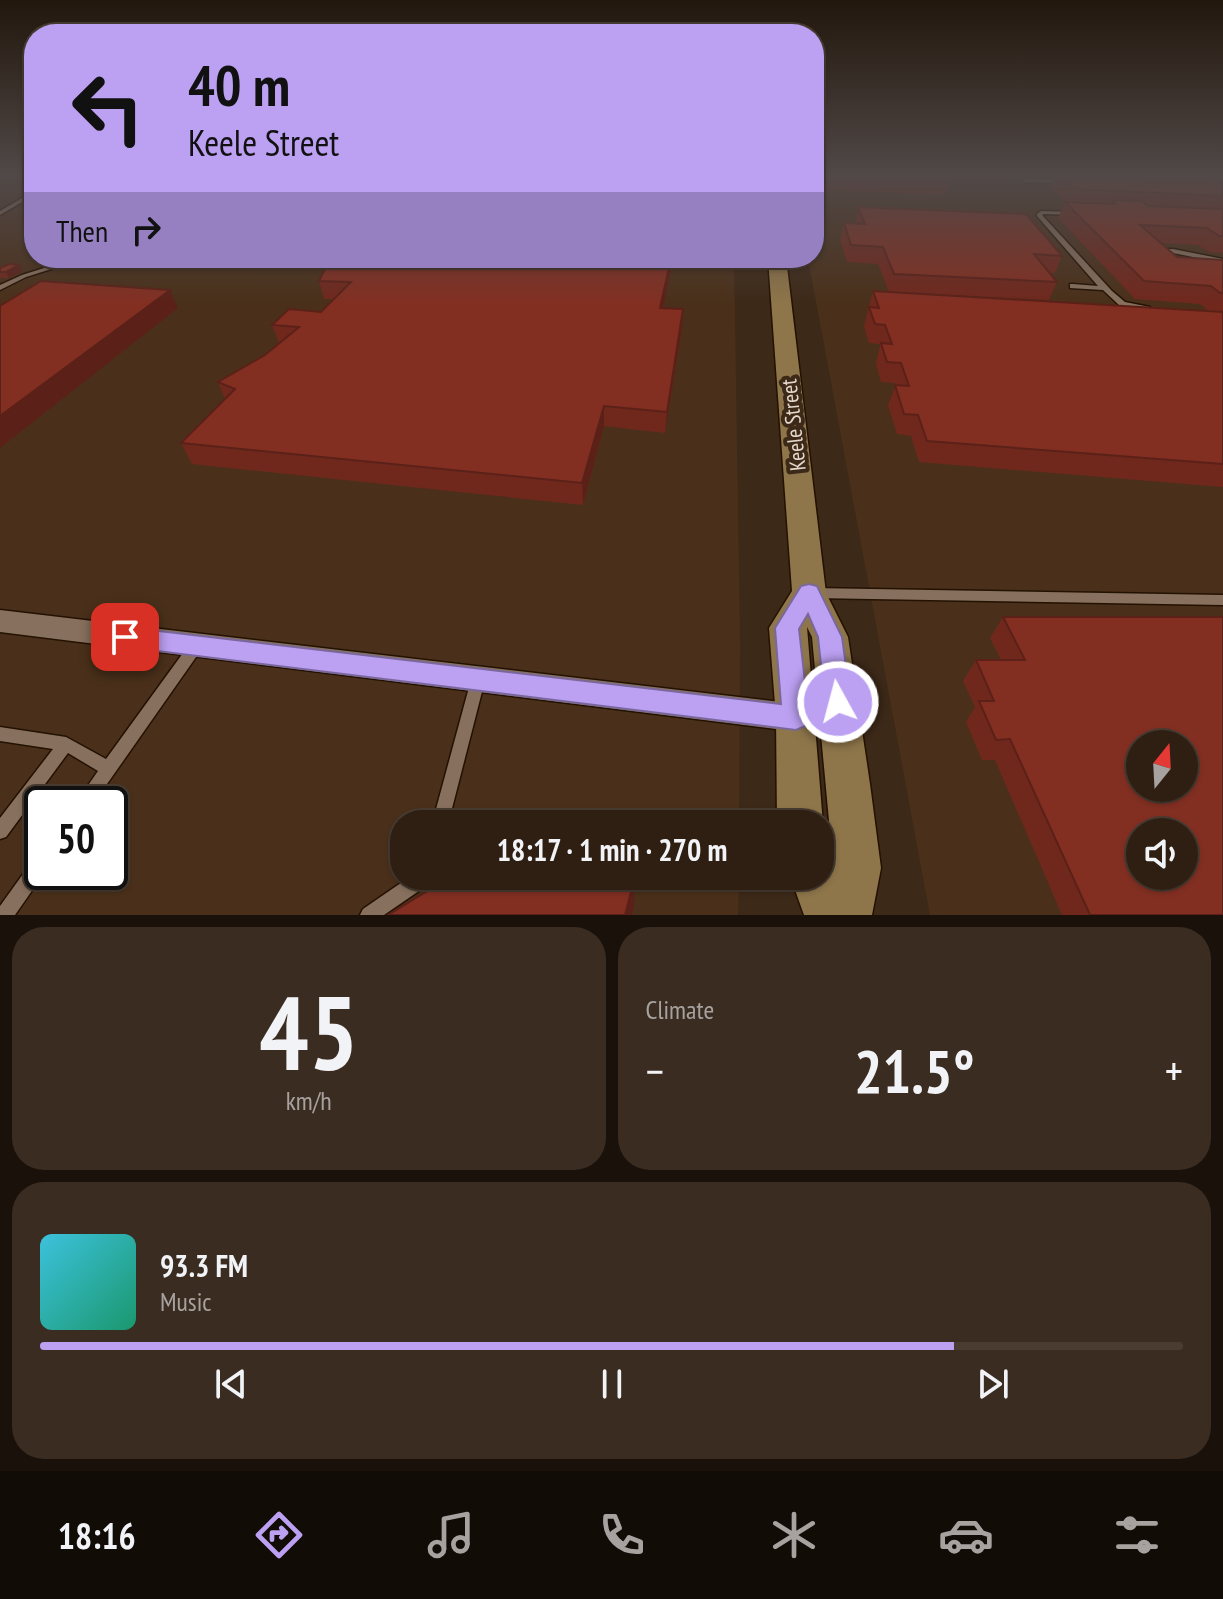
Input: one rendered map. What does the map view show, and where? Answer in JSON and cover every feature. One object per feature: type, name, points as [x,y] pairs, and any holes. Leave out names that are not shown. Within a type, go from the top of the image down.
[{"type":"main road","name":"Keele Street","points":[[778,268],[809,593],[830,637],[857,868],[847,915]]},
{"type":"main road","points":[[799,810],[796,717],[787,628],[809,593]]},
{"type":"main road","points":[[819,890],[829,915]]},
{"type":"street","points":[[0,621],[840,723]]},
{"type":"lane","points":[[1041,218],[1103,288],[1123,304],[1157,310]]},
{"type":"lane","points":[[1162,261],[1153,252],[1189,252],[1206,260],[1223,261]]},
{"type":"lane","points":[[1189,265],[1209,265],[1206,260]]},
{"type":"lane","points":[[0,288],[50,268]]},
{"type":"lane","points":[[1073,286],[1103,288]]},
{"type":"lane","points":[[809,593],[1223,600]]},
{"type":"lane","points":[[96,786],[196,646]]},
{"type":"lane","points":[[444,810],[478,680]]},
{"type":"lane","points":[[0,734],[66,744],[109,769]]},
{"type":"lane","points":[[0,831],[66,744]]},
{"type":"lane","points":[[4,915],[24,887]]},
{"type":"lane","points":[[369,915],[406,890]]},
{"type":"shaded area","points":[[0,218],[24,218],[24,268],[734,268],[740,642],[739,810],[390,810],[390,890],[739,890],[738,915],[0,915]]},
{"type":"shaded area","points":[[824,218],[1223,218],[1223,915],[930,915],[810,268],[824,268]]},
{"type":"building","points":[[862,218],[1029,218],[1062,256],[1034,254],[1057,282],[894,274],[883,247],[851,245],[844,223],[865,224]]},
{"type":"building","points":[[1081,218],[1223,218],[1223,236],[1207,228],[1140,225],[1177,257],[1223,260],[1223,293],[1211,286],[1144,281]]},
{"type":"building","points":[[9,264],[19,265],[0,272],[0,268]]},
{"type":"building","points":[[325,268],[669,268],[660,308],[683,309],[667,412],[604,406],[582,483],[181,443],[235,389],[218,382],[265,355],[299,327],[272,325],[289,309],[321,312],[351,282],[319,281]]},
{"type":"building","points":[[41,281],[170,290],[0,416],[0,306]]},
{"type":"building","points":[[873,291],[1223,312],[1223,464],[927,441],[918,415],[904,414],[895,385],[909,386],[901,363],[887,362],[881,343],[892,344],[885,325],[875,324],[869,307],[879,308]]},
{"type":"building","points":[[1003,617],[1223,617],[1223,915],[1090,915],[1010,739],[996,740],[979,701],[994,701],[976,660],[1025,660]]},
{"type":"building","points":[[429,890],[631,890],[625,915],[388,915]]},
{"type":"route","points":[[125,637],[796,717],[787,628],[809,593],[830,637],[838,702]]}]
